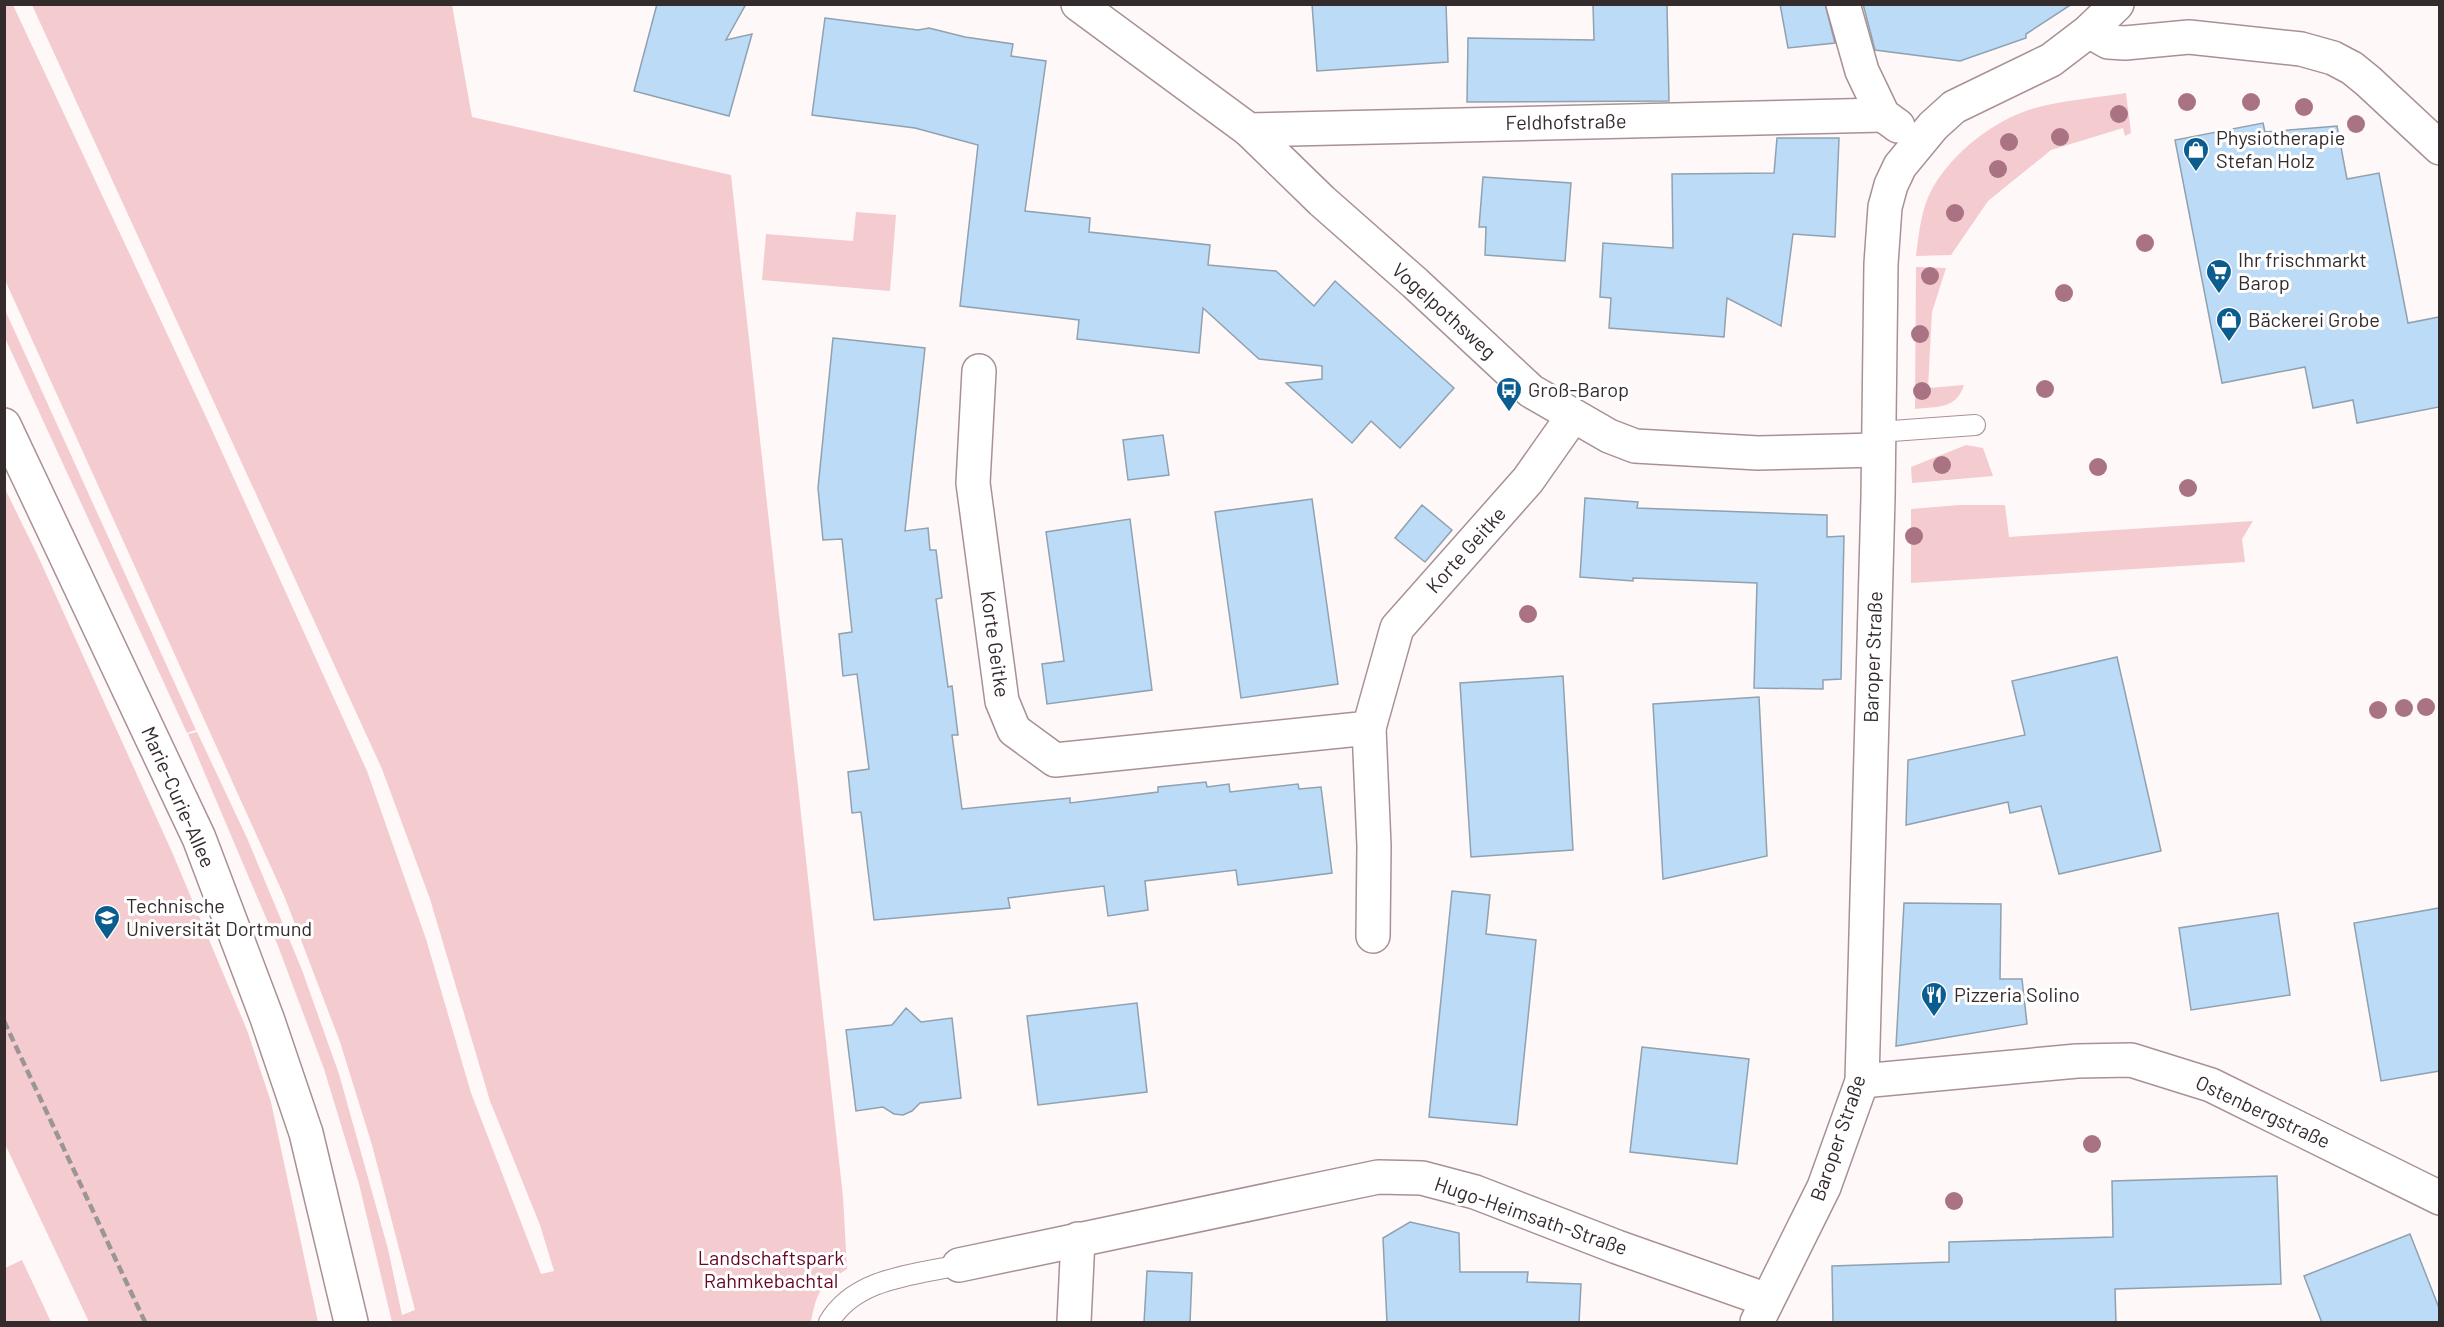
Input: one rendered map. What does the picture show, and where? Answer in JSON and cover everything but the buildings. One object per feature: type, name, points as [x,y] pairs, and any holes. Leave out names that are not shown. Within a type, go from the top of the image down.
[{"type":"street","name":"Vogelpothsweg","points":[[1078,4],[1249,130],[1322,201],[1532,391],[1609,436],[1635,446],[1758,453],[1878,441]]},
{"type":"street","points":[[1844,4],[1858,61],[1883,115],[1919,141]]},
{"type":"street","name":"Baroper Straße","points":[[1762,1311],[1824,1187],[1862,1081],[1885,207],[1894,176],[1919,141],[1954,107],[2041,65],[2089,31],[2117,4]]},
{"type":"street","points":[[2089,31],[2108,42],[2116,43],[2189,37],[2301,49],[2333,58],[2352,68],[2368,81],[2439,148]]},
{"type":"street","name":"Feldhofstraße","points":[[1249,130],[1883,115]]},
{"type":"street","name":"Korte Geitke","points":[[979,371],[973,483],[1002,701],[1014,730],[1055,760],[1369,728]]},
{"type":"street","name":"Korte Geitke","points":[[1373,936],[1374,846],[1369,728],[1397,628],[1528,480],[1574,416]]},
{"type":"street","name":"Marie-Curie-Allee","points":[[4,424],[199,838],[267,1018],[306,1133],[351,1323]]},
{"type":"street","name":"Ostenbergstraße","points":[[1862,1081],[2077,1061],[2131,1060],[2211,1084],[2439,1198]]},
{"type":"street","name":"Hugo-Heimsath-Straße","points":[[959,1265],[1378,1178],[1422,1178],[1475,1192],[1617,1247],[1762,1311]]},
{"type":"street","points":[[1074,1323],[1078,1239]]},
{"type":"lane","points":[[1878,441],[1975,424]]},
{"type":"lane","name":"Hugo-Heimsath-Straße","points":[[829,1323],[842,1304],[876,1283],[959,1265]]},
{"type":"green space","name":"Landschaftspark Rahmkebachtal","points":[[4,5],[13,5],[206,417],[367,771],[426,939],[471,1093],[541,1274],[554,1271],[540,1225],[490,1101],[430,899],[382,769],[32,5],[452,5],[472,117],[731,175],[843,1197],[847,1269],[821,1290],[815,1303],[811,1322],[392,1322],[359,1184],[324,1069],[278,946],[188,734],[197,732],[247,838],[302,970],[339,1074],[388,1249],[402,1315],[415,1310],[372,1145],[340,1042],[285,898],[5,280]]},
{"type":"green space","points":[[2126,93],[2131,133],[2125,136],[2123,128],[2051,150],[1988,201],[1951,255],[1916,256],[1923,213],[1932,189],[1951,162],[1976,139],[2020,113],[2035,108]]},
{"type":"green space","points":[[856,212],[896,215],[890,291],[762,280],[766,234],[853,241]]},
{"type":"green space","points":[[1916,267],[1946,268],[1932,312],[1928,388],[1964,385],[1951,403],[1938,407],[1915,409]]},
{"type":"green space","points":[[5,310],[196,730],[187,733],[5,338]]},
{"type":"green space","points":[[1966,445],[1983,448],[1993,476],[1912,483],[1911,467]]},
{"type":"green space","name":"Technische Universität Dortmund","points":[[5,489],[37,554],[172,852],[247,1030],[271,1102],[318,1322],[89,1322],[5,1144]]},
{"type":"green space","points":[[1959,505],[2005,505],[2009,537],[2253,521],[2242,539],[2245,562],[1911,583],[1911,509]]},
{"type":"green space","points":[[22,1260],[51,1322],[5,1322],[5,1268]]},
{"type":"railway","points":[[4,1021],[145,1322]]},
{"type":"place","name":"Physiotherapie Stefan Holz","points":[[2196,173]]},
{"type":"place","name":"Ihr frischmarkt Barop","points":[[2219,295]]},
{"type":"place","name":"Bäckerei Grobe","points":[[2229,343]]},
{"type":"place","name":"Groß-Barop","points":[[1509,413]]},
{"type":"place","name":"Technische Universität Dortmund","points":[[107,941]]},
{"type":"place","name":"Pizzeria Solino","points":[[1934,1018]]}]
